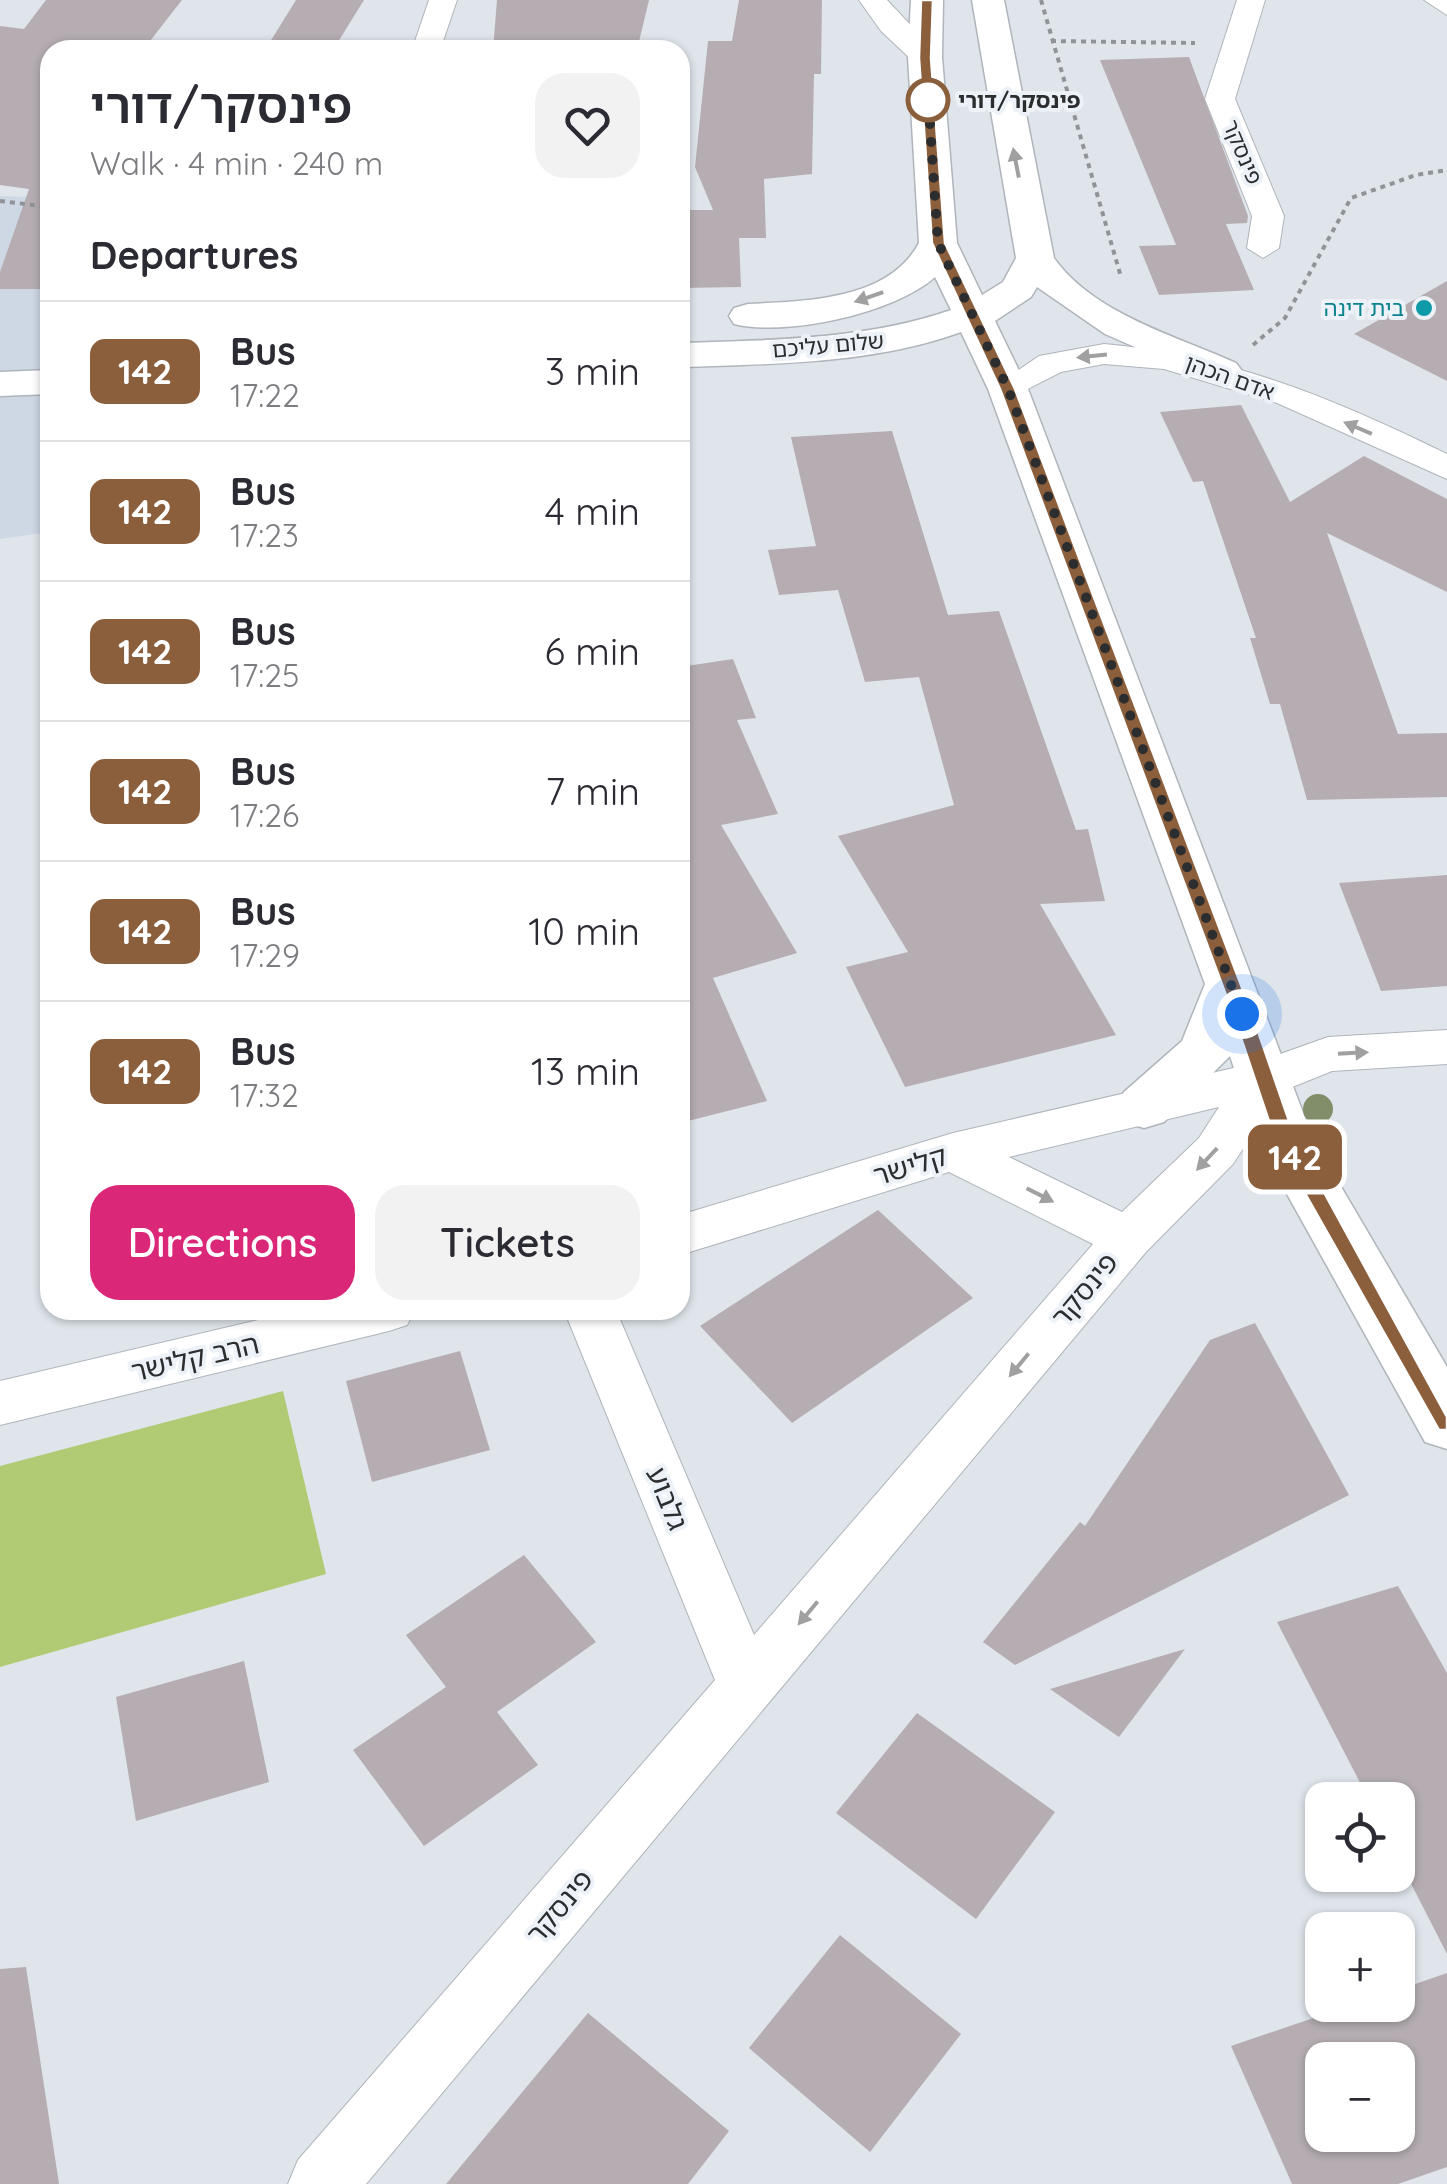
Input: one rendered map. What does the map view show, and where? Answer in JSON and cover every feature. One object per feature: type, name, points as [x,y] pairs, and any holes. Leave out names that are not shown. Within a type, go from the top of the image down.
[{"type":"main road","points":[[927,0],[925,58],[938,243],[1008,389],[1232,984],[1286,1142],[1447,1423]]},
{"type":"main road","points":[[988,0],[1036,258],[1056,284],[1094,310],[1222,371]]},
{"type":"main road","name":"שלום עליכם","points":[[690,318],[778,314],[848,304],[913,277],[931,260],[938,243]]},
{"type":"main road","name":"שלום עליכם","points":[[690,355],[835,348],[895,339],[972,313],[1026,281],[1036,258]]},
{"type":"main road","points":[[0,349],[40,347]]},
{"type":"main road","points":[[835,348],[949,364],[1008,389]]},
{"type":"main road","points":[[0,384],[40,382]]},
{"type":"main road","points":[[1144,1107],[1206,1052],[1232,984]]},
{"type":"street","points":[[429,40],[443,0]]},
{"type":"street","points":[[873,0],[891,25],[925,58]]},
{"type":"street","name":"פינסקר","points":[[1251,0],[1234,43],[1220,99],[1268,216],[1263,248]]},
{"type":"street","points":[[1438,0],[1447,7]]},
{"type":"street","name":"אדם הכהן","points":[[1008,389],[1049,364],[1103,354],[1173,357],[1222,371],[1447,468]]},
{"type":"street","points":[[1144,1107],[1263,1079],[1328,1054],[1447,1047]]},
{"type":"street","name":"פינסקר","points":[[322,2184],[1128,1238],[1216,1151],[1263,1079]]},
{"type":"street","name":"קלישר","points":[[690,1233],[953,1152],[1144,1107]]},
{"type":"street","points":[[953,1152],[1128,1238]]},
{"type":"street","name":"הרב קלישר","points":[[0,1403],[347,1320]]},
{"type":"street","name":"גלבוע","points":[[594,1320],[746,1686]]},
{"type":"path","points":[[1041,0],[1122,281]]},
{"type":"path","points":[[1051,42],[1234,43]]},
{"type":"path","points":[[1222,371],[1284,318],[1351,198],[1416,175],[1447,170]]},
{"type":"path","points":[[0,201],[40,206]]},
{"type":"shaded area","points":[[0,196],[40,198],[40,533],[0,539]]},
{"type":"green space","points":[[283,1391],[326,1574],[0,1667],[0,1466]]},
{"type":"building","points":[[46,0],[182,0],[151,40],[40,40],[40,289],[0,289],[0,272],[29,189],[0,185],[0,26],[24,29]]},
{"type":"building","points":[[296,0],[364,0],[339,40],[271,40]]},
{"type":"building","points":[[497,0],[649,0],[639,40],[494,40]]},
{"type":"building","points":[[739,0],[822,0],[821,74],[814,74],[812,174],[764,179],[766,238],[739,238],[741,287],[690,288],[690,210],[713,210],[695,167],[708,41],[732,41]]},
{"type":"building","points":[[1189,57],[1248,216],[1247,223],[1226,224],[1254,290],[1159,295],[1139,246],[1176,245],[1100,60]]},
{"type":"building","name":"בית דינה","points":[[1447,281],[1447,381],[1354,334]]},
{"type":"building","points":[[1241,405],[1290,502],[1364,456],[1447,499],[1447,592],[1327,533],[1398,734],[1447,733],[1447,797],[1307,800],[1280,704],[1270,704],[1250,638],[1256,638],[1203,481],[1193,482],[1160,412]]},
{"type":"building","points":[[892,431],[948,615],[999,611],[1076,830],[1088,829],[1105,901],[1040,904],[1116,1035],[905,1087],[846,967],[908,952],[838,836],[954,805],[919,677],[865,682],[838,590],[779,595],[768,550],[816,546],[791,437]]},
{"type":"building","points":[[733,659],[756,718],[737,720],[778,814],[721,825],[797,953],[713,978],[767,1101],[690,1120],[690,665]]},
{"type":"building","points":[[1447,875],[1447,986],[1381,991],[1339,883]]},
{"type":"building","points":[[878,1210],[973,1298],[792,1423],[700,1326]]},
{"type":"building","points":[[1255,1323],[1349,1495],[1015,1665],[983,1642],[1080,1522],[1085,1526],[1210,1340]]},
{"type":"building","points":[[460,1351],[490,1450],[372,1482],[346,1381]]},
{"type":"building","points":[[524,1555],[596,1642],[497,1712],[538,1765],[424,1846],[353,1750],[446,1687],[406,1635]]},
{"type":"building","points":[[1398,1586],[1447,1673],[1447,1954],[1415,1891],[1415,1782],[1360,1782],[1277,1622]]},
{"type":"building","points":[[1185,1649],[1119,1737],[1050,1689]]},
{"type":"building","points":[[244,1661],[269,1782],[136,1821],[116,1697]]},
{"type":"building","points":[[917,1713],[1055,1812],[976,1919],[836,1813]]},
{"type":"building","points":[[840,1935],[961,2034],[870,2152],[749,2048]]},
{"type":"building","points":[[26,1967],[59,2184],[0,2184],[0,1969]]},
{"type":"building","points":[[1447,1973],[1447,2167],[1398,2184],[1292,2184],[1231,2046],[1305,2021],[1415,2022],[1415,1984]]},
{"type":"building","points":[[588,2013],[729,2131],[688,2184],[446,2184]]},
{"type":"bus line","name":"142","points":[[927,0],[925,58],[938,243],[1008,389],[1242,1014],[1286,1142],[1447,1423]]},
{"type":"place","name":"פינסקר/דורי","points":[[928,100]]},
{"type":"place","name":"בית דינה","points":[[1424,308]]},
{"type":"route","points":[[928,100],[928,94],[938,243],[1008,389],[1242,1014]]}]
